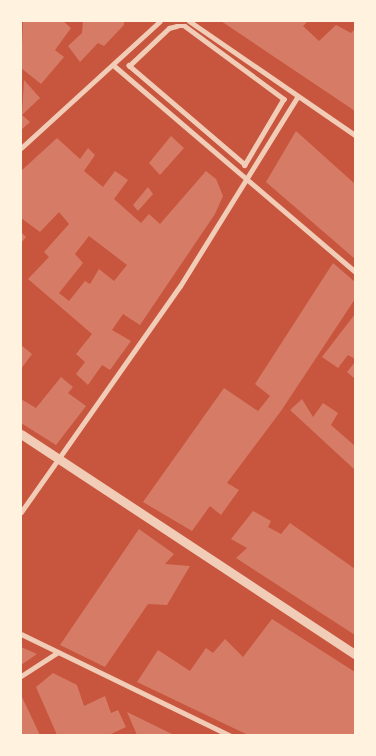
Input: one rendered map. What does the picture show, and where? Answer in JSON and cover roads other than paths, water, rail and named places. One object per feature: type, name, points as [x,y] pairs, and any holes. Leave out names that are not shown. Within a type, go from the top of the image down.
[{"type":"street","points":[[21,148],[160,21]]},
{"type":"street","points":[[189,21],[297,97],[355,135]]},
{"type":"street","points":[[185,26],[284,99],[245,166],[129,66],[169,28],[185,26]]},
{"type":"street","points":[[113,65],[355,272]]},
{"type":"street","points":[[21,512],[60,460],[180,286],[297,97]]},
{"type":"street","points":[[21,434],[355,654]]},
{"type":"street","points":[[21,634],[228,735]]},
{"type":"street","points":[[21,676],[58,652]]}]
